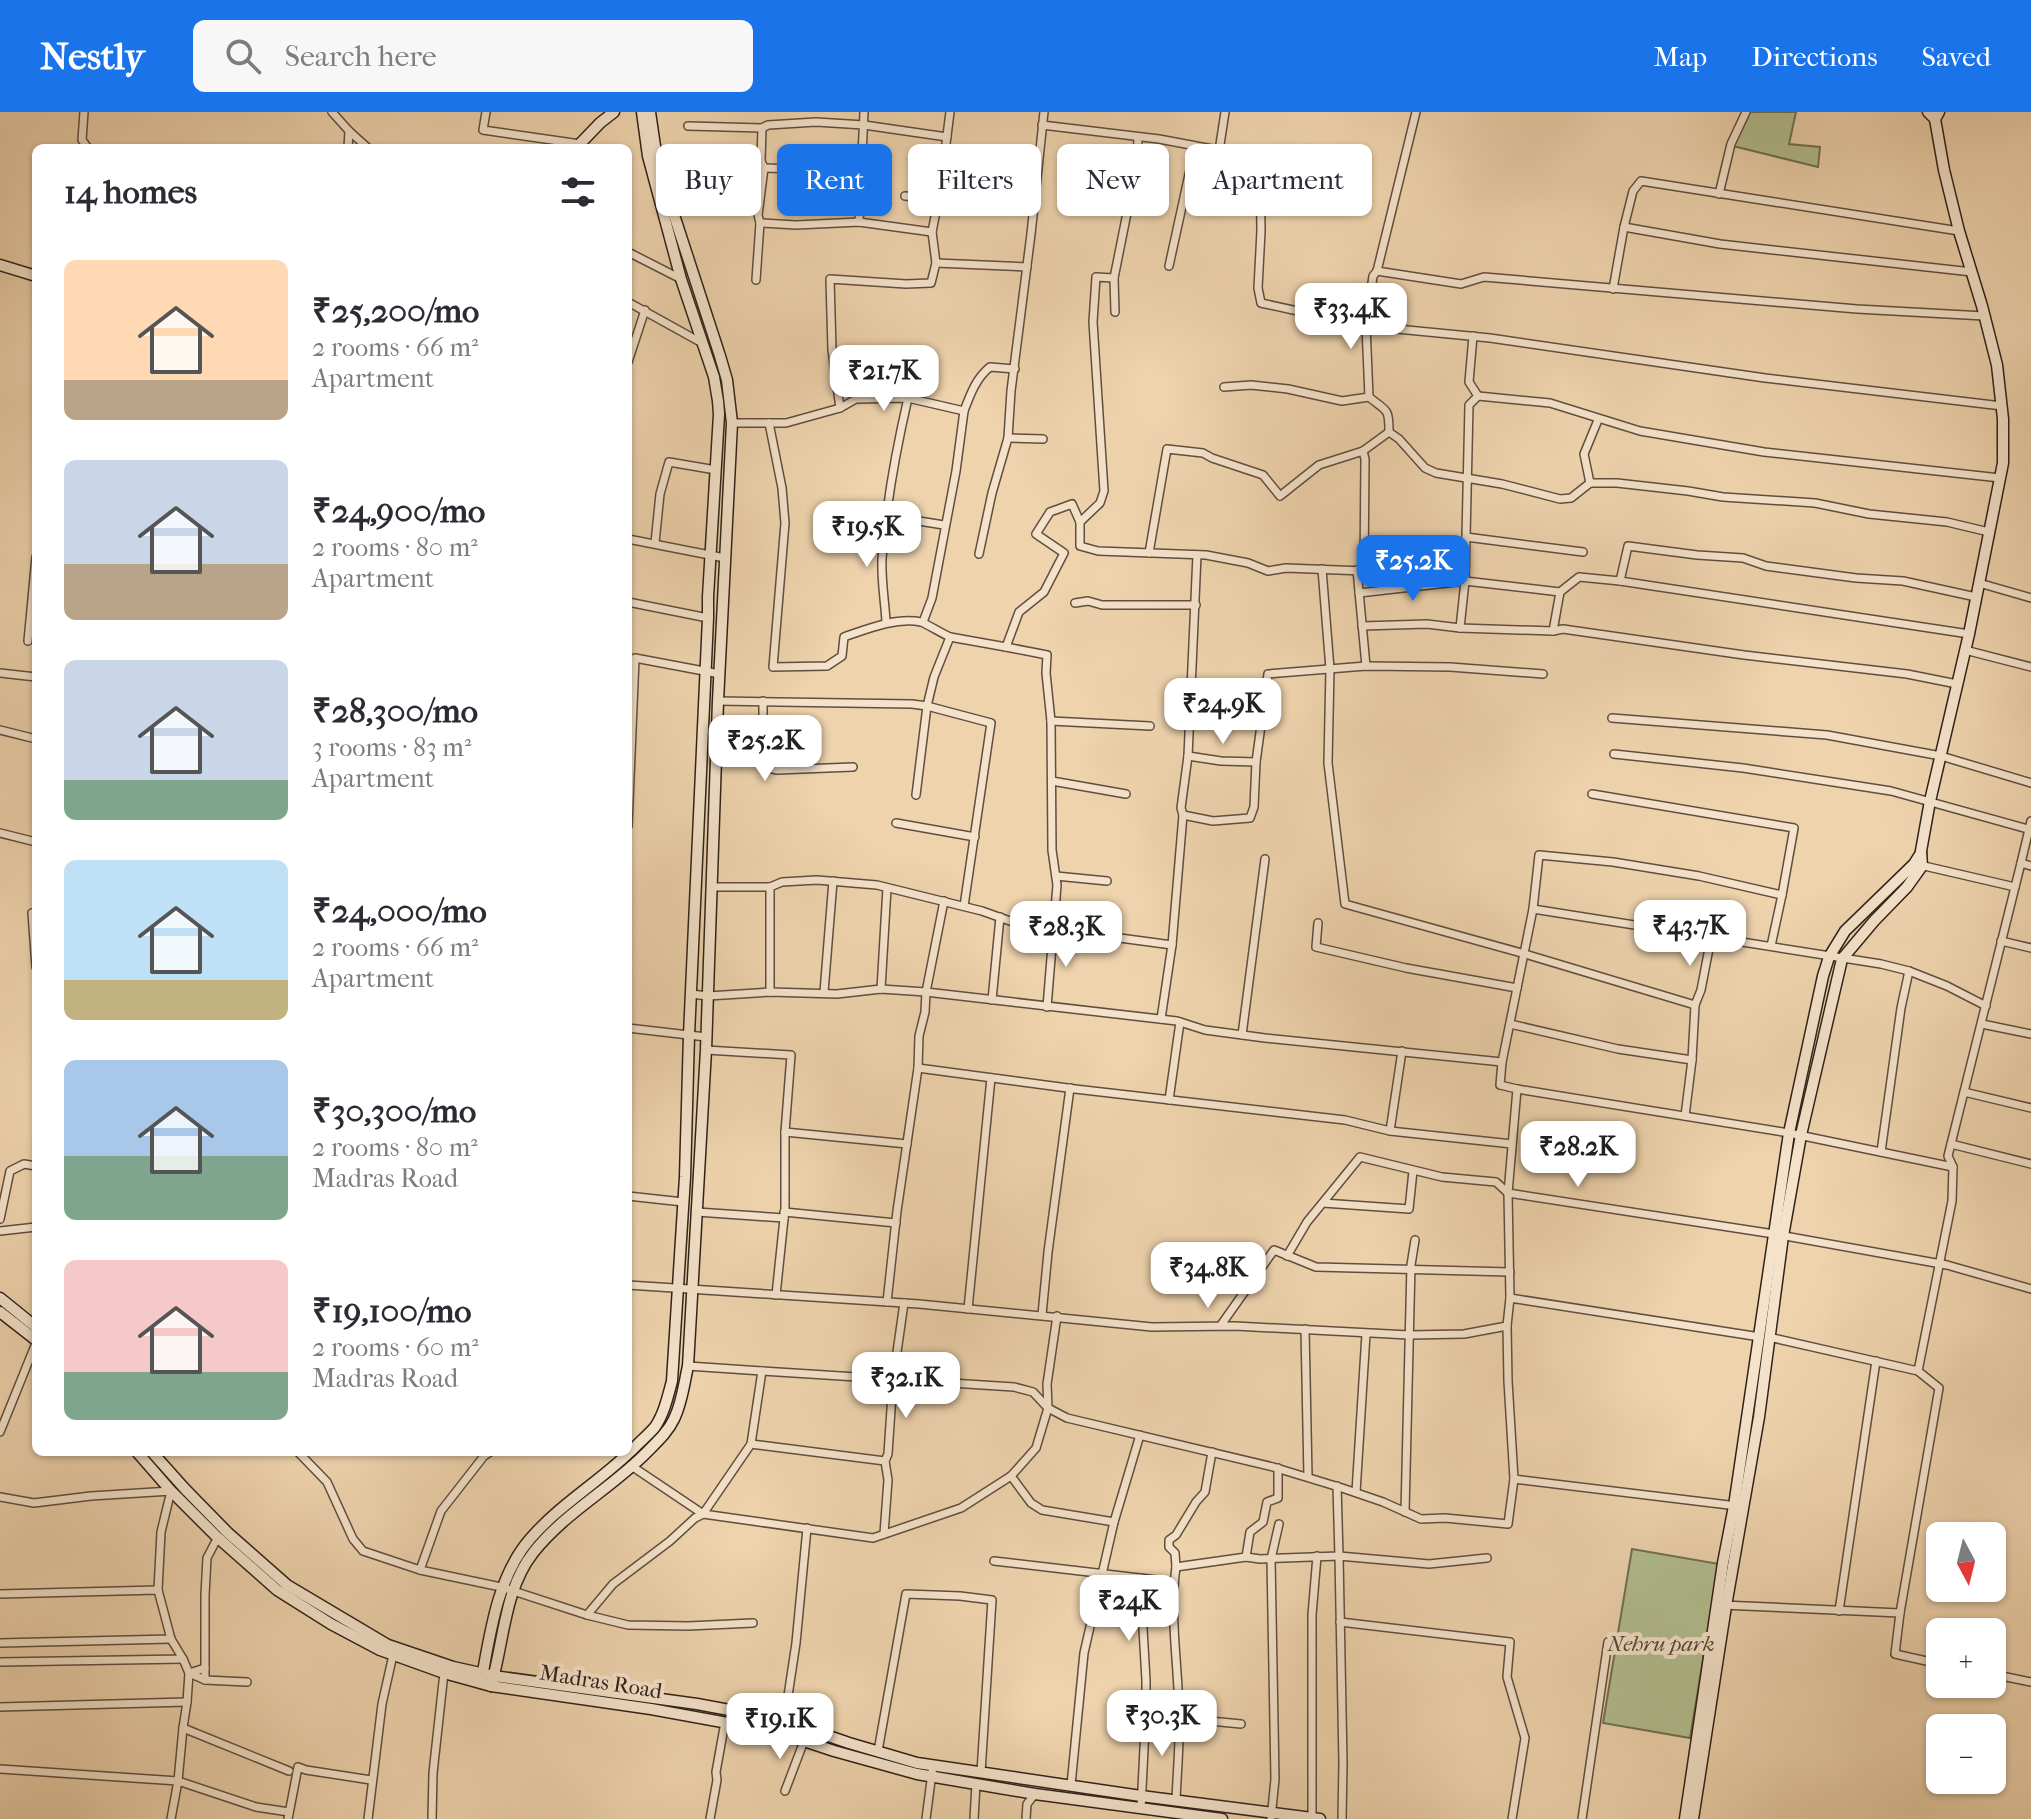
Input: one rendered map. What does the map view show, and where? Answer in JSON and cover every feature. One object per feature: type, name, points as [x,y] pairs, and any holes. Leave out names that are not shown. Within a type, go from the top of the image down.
[{"type":"main road","points":[[580,144],[614,112]]},
{"type":"main road","points":[[632,1450],[655,1427],[672,1381],[719,414],[714,377],[681,279],[648,156],[642,112]]},
{"type":"main road","points":[[488,1680],[513,1591],[533,1553],[567,1520],[633,1467],[664,1434],[679,1408],[688,1366],[706,1050],[718,701],[732,423],[727,380],[661,175],[650,112]]},
{"type":"main road","points":[[1778,1235],[1842,959],[1907,887],[1918,865],[2003,463],[2002,406],[1997,365],[1959,231],[1934,114]]},
{"type":"main road","points":[[0,265],[32,275]]},
{"type":"main road","points":[[718,401],[730,400]]},
{"type":"main road","points":[[1685,1819],[1739,1506],[1778,1235],[1789,1133],[1823,976],[1829,957],[1845,931],[1918,865]]},
{"type":"main road","points":[[0,1298],[32,1324]]},
{"type":"main road","points":[[0,1312],[32,1339]]},
{"type":"main road","name":"Madras Road","points":[[140,1456],[171,1491],[222,1535],[277,1590],[380,1650],[444,1673],[777,1732],[875,1762],[932,1770],[976,1784],[1170,1816],[1222,1819]]},
{"type":"main road","points":[[156,1456],[222,1535],[287,1585],[388,1645],[488,1680],[697,1704],[784,1722],[932,1770],[981,1772],[1271,1816],[1320,1819]]},
{"type":"main road","points":[[488,1680],[501,1587],[517,1557],[530,1539],[626,1456]]},
{"type":"main road","points":[[1693,1819],[1722,1605]]},
{"type":"street","points":[[84,112],[82,140],[85,144]]},
{"type":"street","points":[[332,112],[364,144]]},
{"type":"street","points":[[486,112],[483,130],[566,144]]},
{"type":"street","points":[[862,144],[864,112]]},
{"type":"street","points":[[946,144],[950,112]]},
{"type":"street","points":[[979,554],[1008,438],[1044,112]]},
{"type":"street","points":[[1220,144],[1225,112]]},
{"type":"street","points":[[1369,397],[1366,326],[1373,276],[1377,271],[1416,112]]},
{"type":"street","points":[[1719,194],[1731,144],[1746,112]]},
{"type":"street","points":[[688,126],[762,128],[816,122],[864,125],[947,137]]},
{"type":"street","points":[[1042,125],[1185,145]]},
{"type":"street","points":[[756,280],[758,215],[764,168],[761,161],[762,128]]},
{"type":"street","points":[[348,144],[349,131]]},
{"type":"street","points":[[1115,312],[1114,278],[1137,163],[1138,137]]},
{"type":"street","points":[[764,168],[777,168]]},
{"type":"street","points":[[1613,289],[1633,191],[1641,181],[1959,231]]},
{"type":"street","points":[[1169,266],[1185,193]]},
{"type":"street","points":[[859,216],[859,222]]},
{"type":"street","points":[[840,408],[832,350],[830,279],[931,283],[936,263],[932,232],[934,216]]},
{"type":"street","points":[[1261,216],[1258,288],[1261,303],[1366,326],[1473,336],[1765,378],[2002,406]]},
{"type":"street","points":[[760,223],[859,222],[932,232]]},
{"type":"street","points":[[1624,227],[1720,244],[1972,272]]},
{"type":"street","points":[[632,254],[681,279]]},
{"type":"street","points":[[936,263],[1027,267]]},
{"type":"street","points":[[1377,271],[1461,284],[1484,277],[1857,309],[1984,316]]},
{"type":"street","points":[[1080,522],[1100,503],[1104,491],[1093,322],[1096,277],[1114,278]]},
{"type":"street","points":[[632,304],[704,344],[716,344]]},
{"type":"street","points":[[632,350],[645,310]]},
{"type":"street","points":[[1473,336],[1469,382],[1478,396]]},
{"type":"street","points":[[876,398],[879,358]]},
{"type":"street","points":[[923,622],[932,598],[964,411],[970,394],[982,373],[990,367],[1015,369]]},
{"type":"street","points":[[1224,387],[1251,385],[1288,389],[1342,401],[1369,397],[1388,413],[1389,432]]},
{"type":"street","points":[[1478,396],[1550,403],[1640,431],[1764,452],[2000,478]]},
{"type":"street","points":[[1460,628],[1465,581],[1469,405],[1478,396]]},
{"type":"street","points":[[732,423],[786,423],[840,408],[856,399],[908,398],[964,411]]},
{"type":"street","points":[[886,622],[882,563],[900,430],[908,398]]},
{"type":"street","points":[[1590,483],[1584,454],[1598,420]]},
{"type":"street","points":[[769,423],[782,488],[785,523],[773,667],[827,666],[842,656],[844,637],[886,622],[923,622],[950,637],[1047,655],[1052,850],[1057,885],[1047,1007]]},
{"type":"street","points":[[1149,553],[1167,449],[1203,453],[1263,475],[1280,496],[1319,465],[1363,451],[1389,432]]},
{"type":"street","points":[[1389,432],[1425,468],[1436,473],[1502,484],[1560,499],[1571,498],[1590,483],[1617,483],[1723,497],[1815,503],[1869,514],[1947,522],[1989,532]]},
{"type":"street","points":[[1008,438],[1043,439]]},
{"type":"street","points":[[1006,647],[1019,612],[1044,592],[1064,553],[1036,534],[1050,512],[1072,504],[1080,522],[1080,546],[1098,551],[1197,555],[1248,563],[1268,571],[1286,568],[1364,571],[1363,451]]},
{"type":"street","points":[[655,543],[660,494],[669,462],[716,470]]},
{"type":"street","points":[[887,516],[944,525]]},
{"type":"street","points":[[1466,537],[1583,552]]},
{"type":"street","points":[[632,540],[725,558]]},
{"type":"street","points":[[1620,581],[1628,546],[1743,558],[1766,566],[1841,576],[1903,581],[1976,597]]},
{"type":"street","points":[[1161,1019],[1172,945],[1183,815],[1181,808],[1188,756],[1197,555]]},
{"type":"street","points":[[1322,569],[1330,669],[1328,763],[1345,904],[1695,1005]]},
{"type":"street","points":[[1357,570],[1366,666]]},
{"type":"street","points":[[1553,631],[1560,592],[1579,577],[1969,634]]},
{"type":"street","points":[[1359,593],[1465,581],[1560,592]]},
{"type":"street","points":[[1979,583],[2031,598]]},
{"type":"street","points":[[28,641],[32,599]]},
{"type":"street","points":[[632,603],[708,618]]},
{"type":"street","points":[[1075,603],[1196,605]]},
{"type":"street","points":[[1362,626],[1427,624],[1460,628],[1563,629],[1907,674],[1957,684]]},
{"type":"street","points":[[916,795],[927,706],[934,677],[950,637]]},
{"type":"street","points":[[1965,650],[2031,667]]},
{"type":"street","points":[[632,658],[720,674]]},
{"type":"street","points":[[1183,815],[1213,821],[1250,818],[1254,807],[1256,762],[1268,674],[1366,666],[1450,667],[1543,674]]},
{"type":"street","points":[[0,673],[32,677]]},
{"type":"street","points":[[718,701],[912,704],[991,723],[964,906]]},
{"type":"street","points":[[763,701],[763,757],[766,767],[776,770],[853,767]]},
{"type":"street","points":[[1612,718],[1827,735],[1941,756],[2031,783]]},
{"type":"street","points":[[1051,721],[1150,726]]},
{"type":"street","points":[[0,730],[32,738]]},
{"type":"street","points":[[1614,754],[1743,768],[1891,791],[2030,827],[1948,1156],[1953,1167],[1952,1201],[1918,1371]]},
{"type":"street","points":[[1188,756],[1256,762]]},
{"type":"street","points":[[1052,781],[1126,794]]},
{"type":"street","points":[[1592,794],[1794,828],[1771,946]]},
{"type":"street","points":[[896,823],[975,837]]},
{"type":"street","points":[[0,833],[32,841]]},
{"type":"street","points":[[1782,895],[1699,876],[1613,862],[1539,855],[1533,909],[1500,1085],[1801,1135],[1953,1167]]},
{"type":"street","points":[[1242,1035],[1265,859]]},
{"type":"street","points":[[2021,863],[2031,866]]},
{"type":"street","points":[[1918,865],[2015,887]]},
{"type":"street","points":[[1056,876],[1107,881]]},
{"type":"street","points":[[712,887],[770,887],[782,882],[833,881],[887,888],[1038,927],[1172,945]]},
{"type":"street","points":[[824,992],[833,881]]},
{"type":"street","points":[[770,887],[770,992]]},
{"type":"street","points":[[881,989],[887,888]]},
{"type":"street","points":[[887,1302],[918,1068],[919,1036],[944,901]]},
{"type":"street","points":[[1533,909],[1881,964],[1947,986],[1986,1006]]},
{"type":"street","points":[[992,1000],[1000,917]]},
{"type":"street","points":[[1318,923],[1316,947],[1406,968],[1517,988]]},
{"type":"street","points":[[1685,1116],[1695,1005],[1711,938]]},
{"type":"street","points":[[2001,941],[2031,948]]},
{"type":"street","points":[[1881,1152],[1909,971]]},
{"type":"street","points":[[691,994],[837,994],[881,989],[926,992],[1161,1019],[1242,1035],[1502,1062]]},
{"type":"street","points":[[1169,1100],[1180,1022]]},
{"type":"street","points":[[1510,1024],[1618,1049],[1692,1060]]},
{"type":"street","points":[[1982,1024],[2031,1034]]},
{"type":"street","points":[[632,1028],[706,1037]]},
{"type":"street","points":[[706,1050],[791,1055],[785,1132],[784,1215],[776,1295]]},
{"type":"street","points":[[1390,1131],[1402,1051]]},
{"type":"street","points":[[918,1068],[1345,1120],[1390,1131],[1512,1144]]},
{"type":"street","points":[[968,1309],[991,1078]]},
{"type":"street","points":[[1042,1315],[1070,1088]]},
{"type":"street","points":[[688,1366],[1014,1387],[1033,1392],[1048,1408],[1067,1418],[1278,1468],[1356,1492],[1421,1519],[1508,1524],[1514,1479],[1508,1381],[1508,1193],[1517,1089]]},
{"type":"street","points":[[1964,1092],[2031,1108]]},
{"type":"street","points":[[785,1132],[907,1144]]},
{"type":"street","points":[[1951,1144],[2031,1164]]},
{"type":"street","points":[[1287,1256],[1307,1222],[1360,1157],[1442,1177],[1496,1182],[1508,1193],[1778,1235],[1939,1264],[2031,1289]]},
{"type":"street","points":[[0,1219],[10,1171],[24,1164],[32,1165]]},
{"type":"street","points":[[1323,1203],[1409,1209],[1413,1171]]},
{"type":"street","points":[[632,1196],[683,1202]]},
{"type":"street","points":[[697,1212],[896,1223]]},
{"type":"street","points":[[0,1231],[32,1227]]},
{"type":"street","points":[[1405,1512],[1409,1335],[1415,1240]]},
{"type":"street","points":[[1221,1325],[1274,1250],[1316,1267],[1510,1272]]},
{"type":"street","points":[[632,1285],[904,1303],[1152,1327],[1221,1325],[1409,1335],[1464,1334],[1507,1326]]},
{"type":"street","points":[[1510,1298],[1764,1337],[1918,1371],[1939,1388],[1895,1654],[1926,1661]]},
{"type":"street","points":[[884,1534],[888,1480],[885,1461],[904,1303]]},
{"type":"street","points":[[633,1467],[703,1514],[873,1538],[961,1508],[1011,1476],[1036,1448],[1048,1408],[1047,1384],[1057,1316]]},
{"type":"street","points":[[1305,1329],[1308,1477]]},
{"type":"street","points":[[1356,1492],[1366,1334]]},
{"type":"street","points":[[0,1432],[32,1352]]},
{"type":"street","points":[[1839,1611],[1876,1361]]},
{"type":"street","points":[[587,1615],[613,1584],[703,1514],[751,1444],[762,1371]]},
{"type":"street","points":[[1071,1785],[1084,1653],[1114,1522],[1140,1435]]},
{"type":"street","points":[[751,1444],[885,1461]]},
{"type":"street","points":[[1176,1800],[1179,1718],[1175,1654],[1176,1567],[1175,1553],[1169,1547],[1169,1540],[1176,1535],[1205,1492],[1212,1452]]},
{"type":"street","points":[[302,1456],[327,1482],[353,1539],[363,1551],[420,1570],[501,1587],[628,1625],[753,1623]]},
{"type":"street","points":[[420,1570],[441,1511],[484,1456]]},
{"type":"street","points":[[1246,1557],[1250,1532],[1263,1522],[1267,1502],[1278,1498],[1278,1468]]},
{"type":"street","points":[[1011,1476],[1031,1503],[1042,1510],[1114,1522]]},
{"type":"street","points":[[1514,1479],[1739,1506]]},
{"type":"street","points":[[1337,1486],[1342,1819]]},
{"type":"street","points":[[0,1497],[34,1503],[171,1491],[161,1532],[158,1590],[171,1639],[189,1673],[171,1819]]},
{"type":"street","points":[[1271,1816],[1275,1779],[1271,1559],[1279,1524]]},
{"type":"street","points":[[784,1722],[796,1643],[807,1528]]},
{"type":"street","points":[[205,1680],[207,1558],[222,1535]]},
{"type":"street","points":[[1312,1818],[1312,1615],[1317,1556]]},
{"type":"street","points":[[1176,1567],[1246,1557],[1339,1556],[1429,1564],[1487,1558]]},
{"type":"street","points":[[994,1561],[1174,1582]]},
{"type":"street","points":[[1140,1578],[1146,1680],[1141,1809]]},
{"type":"street","points":[[0,1594],[158,1590]]},
{"type":"street","points":[[878,1751],[906,1594],[992,1600],[981,1772]]},
{"type":"street","points":[[1722,1605],[1900,1613]]},
{"type":"street","points":[[1340,1622],[1510,1642],[1507,1677],[1525,1738],[1512,1819]]},
{"type":"street","points":[[0,1643],[171,1639]]},
{"type":"street","points":[[1582,1819],[1608,1642]]},
{"type":"street","points":[[368,1819],[382,1704],[393,1655]]},
{"type":"street","points":[[0,1662],[183,1659]]},
{"type":"street","points":[[189,1673],[205,1668]]},
{"type":"street","points":[[189,1673],[205,1680],[247,1682]]},
{"type":"street","points":[[432,1819],[433,1773],[444,1673]]},
{"type":"street","points":[[2006,1677],[2031,1682]]},
{"type":"street","points":[[0,1707],[187,1702]]},
{"type":"street","points":[[1124,1708],[1146,1708]]},
{"type":"street","points":[[1179,1718],[1241,1724]]},
{"type":"street","points":[[710,1819],[725,1722]]},
{"type":"street","points":[[183,1728],[289,1771]]},
{"type":"street","points":[[785,1791],[804,1741]]},
{"type":"street","points":[[0,1769],[178,1781],[288,1815],[298,1767],[371,1780]]},
{"type":"street","points":[[926,1819],[932,1770]]},
{"type":"street","points":[[974,1819],[976,1784]]},
{"type":"street","points":[[1026,1819],[1027,1804],[1035,1794]]},
{"type":"green space","points":[[1748,112],[1796,112],[1789,144],[1820,147],[1818,167],[1733,146]]},
{"type":"green space","name":"Nehru park","points":[[1632,1549],[1719,1564],[1690,1738],[1603,1723]]}]
